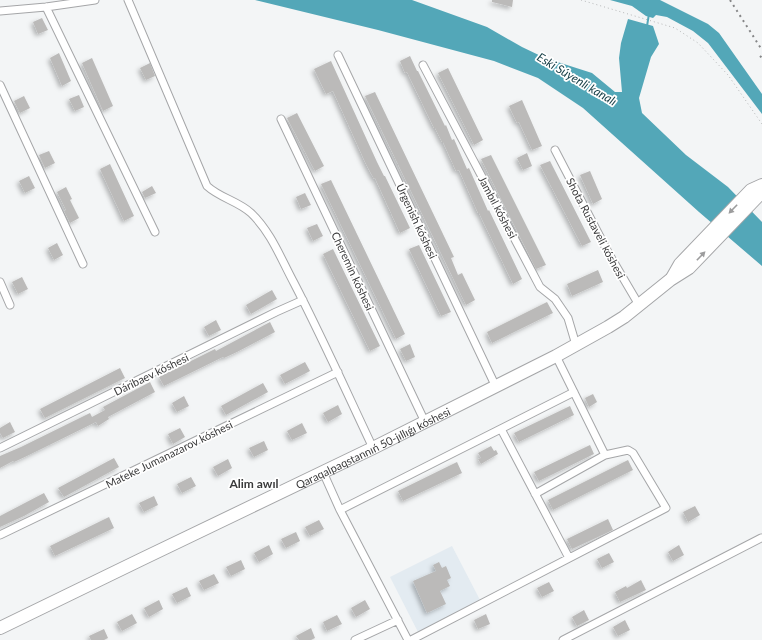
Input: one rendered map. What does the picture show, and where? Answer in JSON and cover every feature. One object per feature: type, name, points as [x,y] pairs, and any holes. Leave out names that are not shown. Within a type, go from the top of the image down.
[{"type":"main road","points":[[670,280],[680,264],[751,190],[762,185]]},
{"type":"main road","points":[[670,280],[689,268],[762,192]]},
{"type":"main road","name":"Qaraqalpaqstannıń 50-jıllıǵı kóshesi","points":[[0,628],[373,448],[556,356],[614,324],[670,280]]},
{"type":"street","points":[[0,11],[46,7],[95,0]]},
{"type":"street","points":[[128,0],[207,186],[214,193],[237,202],[251,213],[269,235],[303,300],[373,448]]},
{"type":"street","points":[[46,7],[155,232]]},
{"type":"street","name":"Úrgenish kóshesi","points":[[338,55],[496,387]]},
{"type":"street","name":"Jambıl kóshesi","points":[[423,65],[540,287],[555,299],[568,318],[576,345]]},
{"type":"street","points":[[0,85],[83,264]]},
{"type":"street","name":"Cheremin kóshesi","points":[[281,119],[425,422]]},
{"type":"street","name":"Shota Rustaveli kóshesi","points":[[554,150],[609,254],[639,305]]},
{"type":"street","points":[[0,282],[10,305]]},
{"type":"street","name":"Dáribaev kóshesi","points":[[0,448],[303,300]]},
{"type":"street","points":[[556,356],[605,455]]},
{"type":"street","name":"Mateke Jumanazarov kóshesi","points":[[0,535],[338,372]]},
{"type":"street","points":[[340,510],[574,392]]},
{"type":"street","points":[[501,429],[569,558]]},
{"type":"street","points":[[411,640],[666,508],[633,453],[628,450],[605,455],[535,494]]},
{"type":"street","points":[[323,472],[340,510],[408,640]]},
{"type":"street","points":[[563,640],[761,538]]},
{"type":"street","points":[[355,640],[398,620]]},
{"type":"path","points":[[581,0],[675,28],[698,43],[728,75],[762,124]]},
{"type":"shaded area","points":[[452,546],[480,600],[418,632],[390,577]]},
{"type":"water","name":"Eski Súyenli kanalı","points":[[255,0],[412,0],[487,27],[545,58],[592,73],[615,92],[622,92],[619,58],[621,43],[628,19],[653,26],[659,44],[651,57],[639,98],[642,113],[686,155],[728,187],[762,222],[762,266],[699,212],[583,108],[538,78],[494,61],[378,30]]},
{"type":"water","points":[[610,0],[660,0],[708,24],[719,33],[762,94],[762,114],[708,43],[693,31],[667,17],[656,15],[653,18],[646,16],[632,6]]},
{"type":"building","points":[[492,0],[513,0],[512,7],[492,2]]},
{"type":"building","points":[[42,18],[48,30],[38,34],[33,22]]},
{"type":"building","points":[[59,53],[71,81],[62,86],[50,58]]},
{"type":"building","points":[[410,56],[445,126],[446,125],[452,140],[454,139],[467,169],[469,168],[488,211],[489,210],[522,279],[513,284],[478,213],[459,170],[456,171],[443,142],[434,128],[407,72],[405,73],[400,61]]},
{"type":"building","points":[[92,58],[113,106],[103,111],[82,63]]},
{"type":"building","points":[[331,61],[377,162],[410,228],[400,233],[375,178],[374,179],[366,164],[333,91],[326,94],[314,69]]},
{"type":"building","points":[[150,63],[155,76],[146,80],[140,68]]},
{"type":"building","points":[[448,68],[483,140],[474,145],[438,73]]},
{"type":"building","points":[[375,92],[454,257],[451,258],[458,275],[462,273],[475,300],[466,305],[365,96]]},
{"type":"building","points":[[79,95],[84,107],[75,111],[69,99]]},
{"type":"building","points":[[24,96],[30,108],[20,113],[14,101]]},
{"type":"building","points":[[522,100],[542,146],[532,150],[519,122],[517,123],[509,106]]},
{"type":"building","points":[[297,113],[324,166],[315,171],[287,118]]},
{"type":"building","points":[[49,151],[55,163],[45,168],[39,155]]},
{"type":"building","points":[[527,153],[532,166],[523,170],[517,158]]},
{"type":"building","points":[[491,155],[546,265],[536,269],[481,159]]},
{"type":"building","points":[[550,161],[591,242],[582,246],[540,165]]},
{"type":"building","points":[[110,164],[134,216],[124,221],[100,169]]},
{"type":"building","points":[[590,171],[602,199],[593,204],[580,175]]},
{"type":"building","points":[[29,176],[35,188],[25,193],[19,181]]},
{"type":"building","points":[[331,180],[405,334],[396,339],[321,184]]},
{"type":"building","points":[[152,186],[156,193],[145,198],[142,192]]},
{"type":"building","points":[[66,187],[72,199],[70,200],[79,218],[70,223],[64,211],[66,210],[57,192]]},
{"type":"building","points":[[305,193],[311,205],[301,209],[296,197]]},
{"type":"building","points":[[317,224],[323,236],[313,241],[307,228]]},
{"type":"building","points":[[57,243],[63,255],[54,260],[48,248]]},
{"type":"building","points":[[419,245],[451,312],[441,316],[409,249]]},
{"type":"building","points":[[333,249],[380,346],[370,351],[323,254]]},
{"type":"building","points":[[598,270],[603,282],[572,296],[567,284]]},
{"type":"building","points":[[22,277],[28,289],[18,294],[12,282]]},
{"type":"building","points":[[272,290],[277,299],[251,314],[246,305]]},
{"type":"building","points":[[547,302],[553,313],[492,343],[487,332]]},
{"type":"building","points":[[216,320],[221,330],[209,336],[204,327]]},
{"type":"building","points":[[270,322],[275,332],[237,352],[224,358],[223,357],[164,386],[159,377],[215,349],[216,351]]},
{"type":"building","points":[[410,344],[415,357],[406,361],[400,349]]},
{"type":"building","points":[[305,362],[310,371],[285,384],[280,375]]},
{"type":"building","points":[[120,368],[125,378],[45,418],[40,409]]},
{"type":"building","points":[[150,382],[155,392],[108,417],[109,419],[98,426],[96,422],[0,468],[0,456],[90,413],[92,417],[105,410],[103,407]]},
{"type":"building","points":[[263,383],[268,392],[226,415],[221,406]]},
{"type":"building","points":[[593,394],[597,402],[589,407],[585,398]]},
{"type":"building","points":[[184,396],[189,406],[177,412],[172,403]]},
{"type":"building","points":[[338,405],[342,414],[328,422],[323,413]]},
{"type":"building","points":[[570,406],[574,415],[519,442],[514,433]]},
{"type":"building","points":[[10,422],[15,432],[3,438],[0,433],[0,428]]},
{"type":"building","points":[[302,423],[307,433],[292,440],[287,431]]},
{"type":"building","points":[[180,428],[185,437],[173,444],[168,434]]},
{"type":"building","points":[[264,441],[268,450],[254,457],[249,448]]},
{"type":"building","points":[[590,445],[594,454],[539,481],[534,472]]},
{"type":"building","points":[[491,446],[498,454],[481,464],[478,459],[481,458],[478,453]]},
{"type":"building","points":[[114,458],[119,467],[64,497],[58,488]]},
{"type":"building","points":[[228,459],[232,468],[218,476],[213,467]]},
{"type":"building","points":[[628,460],[633,470],[553,510],[548,500]]},
{"type":"building","points":[[457,462],[462,473],[403,501],[398,491]]},
{"type":"building","points":[[191,477],[196,486],[182,493],[177,484]]},
{"type":"building","points":[[44,493],[49,502],[0,527],[0,516]]},
{"type":"building","points":[[154,496],[158,505],[144,512],[139,503]]},
{"type":"building","points":[[695,506],[700,515],[688,522],[683,512]]},
{"type":"building","points":[[109,517],[114,528],[55,556],[50,546]]},
{"type":"building","points":[[608,519],[613,530],[572,549],[567,539]]},
{"type":"building","points":[[319,520],[324,529],[310,536],[305,527]]},
{"type":"building","points":[[296,532],[300,541],[286,548],[281,539]]},
{"type":"building","points":[[269,545],[273,554],[259,562],[254,553]]},
{"type":"building","points":[[679,545],[684,555],[673,561],[668,552]]},
{"type":"building","points":[[609,553],[614,562],[602,568],[597,559]]},
{"type":"building","points":[[241,560],[245,569],[231,576],[226,567]]},
{"type":"building","points":[[439,562],[442,568],[446,566],[451,578],[447,580],[450,586],[440,591],[446,604],[427,613],[413,581],[436,571],[433,565]]},
{"type":"building","points":[[214,574],[219,583],[204,590],[199,581]]},
{"type":"building","points":[[641,580],[646,590],[620,602],[615,592],[626,586],[627,588]]},
{"type":"building","points":[[549,582],[554,591],[542,597],[537,588]]},
{"type":"building","points":[[187,587],[191,596],[177,603],[172,594]]},
{"type":"building","points":[[159,600],[163,609],[149,617],[144,608]]},
{"type":"building","points":[[365,600],[370,609],[356,617],[351,608]]},
{"type":"building","points":[[584,610],[589,620],[577,626],[572,617]]},
{"type":"building","points":[[132,614],[137,623],[122,631],[117,622]]},
{"type":"building","points":[[486,614],[490,624],[478,629],[474,620]]},
{"type":"building","points":[[337,615],[342,624],[327,631],[323,622]]},
{"type":"building","points":[[625,620],[630,630],[618,636],[613,627]]},
{"type":"building","points":[[311,628],[315,638],[311,640],[299,640],[296,636]]},
{"type":"building","points":[[104,629],[108,638],[104,640],[91,640],[89,636]]},
{"type":"waterway","points":[[647,26],[649,14]]},
{"type":"railway","points":[[730,0],[762,50]]},
{"type":"district","name":"Alim awıl","points":[[254,483]]}]
